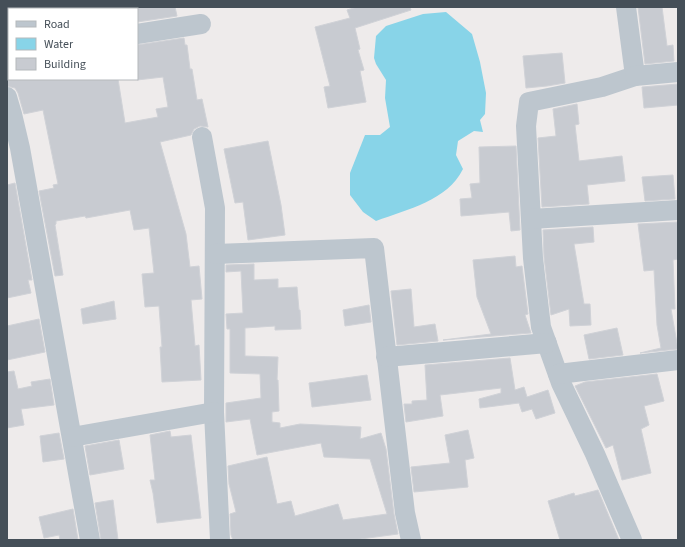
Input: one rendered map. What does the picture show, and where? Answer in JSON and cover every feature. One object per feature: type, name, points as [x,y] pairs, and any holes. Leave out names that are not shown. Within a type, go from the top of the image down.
[{"type":"street","points":[[626,7],[636,76]]},
{"type":"street","points":[[138,34],[201,24]]},
{"type":"street","points":[[632,540],[595,454],[558,374],[541,327],[533,258],[526,126],[529,102],[602,87],[636,76],[678,72]]},
{"type":"street","points":[[7,97],[20,148],[90,540]]},
{"type":"street","points":[[202,138],[215,208],[214,412],[220,540]]},
{"type":"street","points":[[531,219],[678,210]]},
{"type":"street","points":[[215,254],[374,248],[405,513],[411,540]]},
{"type":"street","points":[[386,357],[547,343]]},
{"type":"street","points":[[558,374],[678,360]]},
{"type":"street","points":[[72,437],[214,412]]},
{"type":"water","points":[[446,12],[472,34],[480,62],[486,93],[485,114],[480,120],[483,132],[474,131],[458,141],[456,155],[463,169],[456,180],[447,189],[437,196],[413,208],[376,221],[363,212],[350,195],[350,173],[365,135],[380,135],[390,127],[385,98],[386,80],[374,58],[376,36],[386,26],[423,14]]},
{"type":"building","points":[[175,7],[177,16],[138,22],[137,8]]},
{"type":"building","points":[[357,7],[410,7],[411,10],[355,28],[360,49],[358,50],[364,70],[360,71],[366,102],[328,108],[324,87],[330,86],[315,27],[350,18],[347,10]]},
{"type":"building","points":[[638,7],[662,7],[667,46],[673,45],[674,61],[645,64]]},
{"type":"building","points":[[184,38],[185,45],[187,45],[190,69],[192,69],[197,100],[202,99],[208,127],[200,126],[194,129],[191,135],[160,142],[186,234],[190,267],[199,266],[202,299],[191,300],[195,346],[199,345],[201,380],[162,382],[160,347],[162,347],[159,306],[145,307],[142,274],[154,273],[149,228],[134,230],[130,210],[86,218],[85,216],[56,221],[55,225],[63,275],[55,276],[39,191],[54,188],[53,185],[58,184],[43,110],[24,114],[15,88],[7,86],[7,79],[118,80],[125,123],[158,117],[156,109],[168,107],[163,77],[138,80],[138,45]]},
{"type":"building","points":[[562,53],[565,83],[526,88],[523,56]]},
{"type":"building","points":[[678,84],[678,105],[644,108],[642,87]]},
{"type":"building","points":[[577,104],[579,124],[575,125],[579,161],[622,156],[625,181],[587,185],[589,204],[542,207],[538,138],[556,136],[553,109]]},
{"type":"building","points":[[268,141],[281,205],[285,235],[248,240],[243,202],[235,203],[224,149]]},
{"type":"building","points":[[516,146],[520,230],[511,231],[509,212],[461,216],[460,199],[472,198],[470,184],[480,183],[479,147]]},
{"type":"building","points":[[673,175],[675,199],[645,201],[642,177]]},
{"type":"building","points":[[15,183],[32,280],[28,280],[31,293],[7,298],[7,185]]},
{"type":"building","points":[[678,222],[678,259],[673,260],[675,309],[671,309],[678,349],[640,353],[661,348],[657,325],[654,270],[644,271],[638,224]]},
{"type":"building","points":[[593,227],[594,242],[574,244],[584,304],[590,304],[591,325],[570,326],[569,309],[551,315],[544,257],[543,230]]},
{"type":"building","points":[[515,256],[516,267],[522,266],[528,314],[525,315],[531,333],[443,340],[491,334],[477,297],[473,260]]},
{"type":"building","points":[[254,264],[254,280],[278,279],[278,288],[297,287],[300,310],[301,329],[275,330],[275,326],[245,328],[245,356],[278,357],[277,380],[279,411],[272,412],[272,422],[280,423],[280,428],[300,424],[361,427],[360,439],[381,433],[386,449],[398,534],[353,540],[233,540],[231,535],[230,514],[236,512],[229,484],[228,466],[267,457],[277,504],[291,501],[295,516],[338,504],[343,520],[387,514],[370,459],[324,457],[321,443],[257,455],[250,419],[226,422],[226,403],[261,398],[260,374],[230,373],[230,329],[227,329],[226,314],[243,313],[241,271],[226,272],[226,265]]},
{"type":"building","points":[[411,289],[414,327],[435,324],[438,341],[397,345],[391,291]]},
{"type":"building","points":[[114,301],[116,319],[83,324],[81,309]]},
{"type":"building","points":[[369,305],[371,322],[345,326],[343,310]]},
{"type":"building","points":[[39,319],[45,352],[7,360],[7,326]]},
{"type":"building","points":[[617,328],[623,355],[589,359],[584,335]]},
{"type":"building","points":[[510,358],[515,390],[524,387],[527,397],[548,390],[555,413],[536,419],[532,409],[522,412],[519,403],[480,408],[479,399],[501,393],[501,388],[440,395],[443,416],[406,422],[404,404],[412,404],[412,401],[427,400],[425,365]]},
{"type":"building","points":[[14,371],[18,389],[32,386],[31,382],[50,379],[54,405],[21,409],[24,425],[7,428],[7,372]]},
{"type":"building","points":[[657,374],[664,401],[644,406],[649,425],[641,429],[651,473],[622,480],[613,445],[606,448],[575,386],[585,382]]},
{"type":"building","points":[[367,375],[371,400],[312,407],[309,383]]},
{"type":"building","points":[[468,430],[474,458],[465,460],[468,487],[414,492],[411,467],[450,463],[445,435]]},
{"type":"building","points":[[170,431],[171,437],[191,435],[201,518],[157,523],[150,480],[155,480],[150,435]]},
{"type":"building","points":[[59,433],[64,459],[43,462],[40,436]]},
{"type":"building","points":[[119,440],[124,469],[90,475],[85,446]]},
{"type":"building","points":[[598,490],[619,540],[560,540],[548,501],[574,493],[575,496]]},
{"type":"building","points":[[113,500],[118,540],[101,540],[95,503]]},
{"type":"building","points":[[73,509],[78,540],[60,540],[59,535],[44,538],[39,517]]}]
